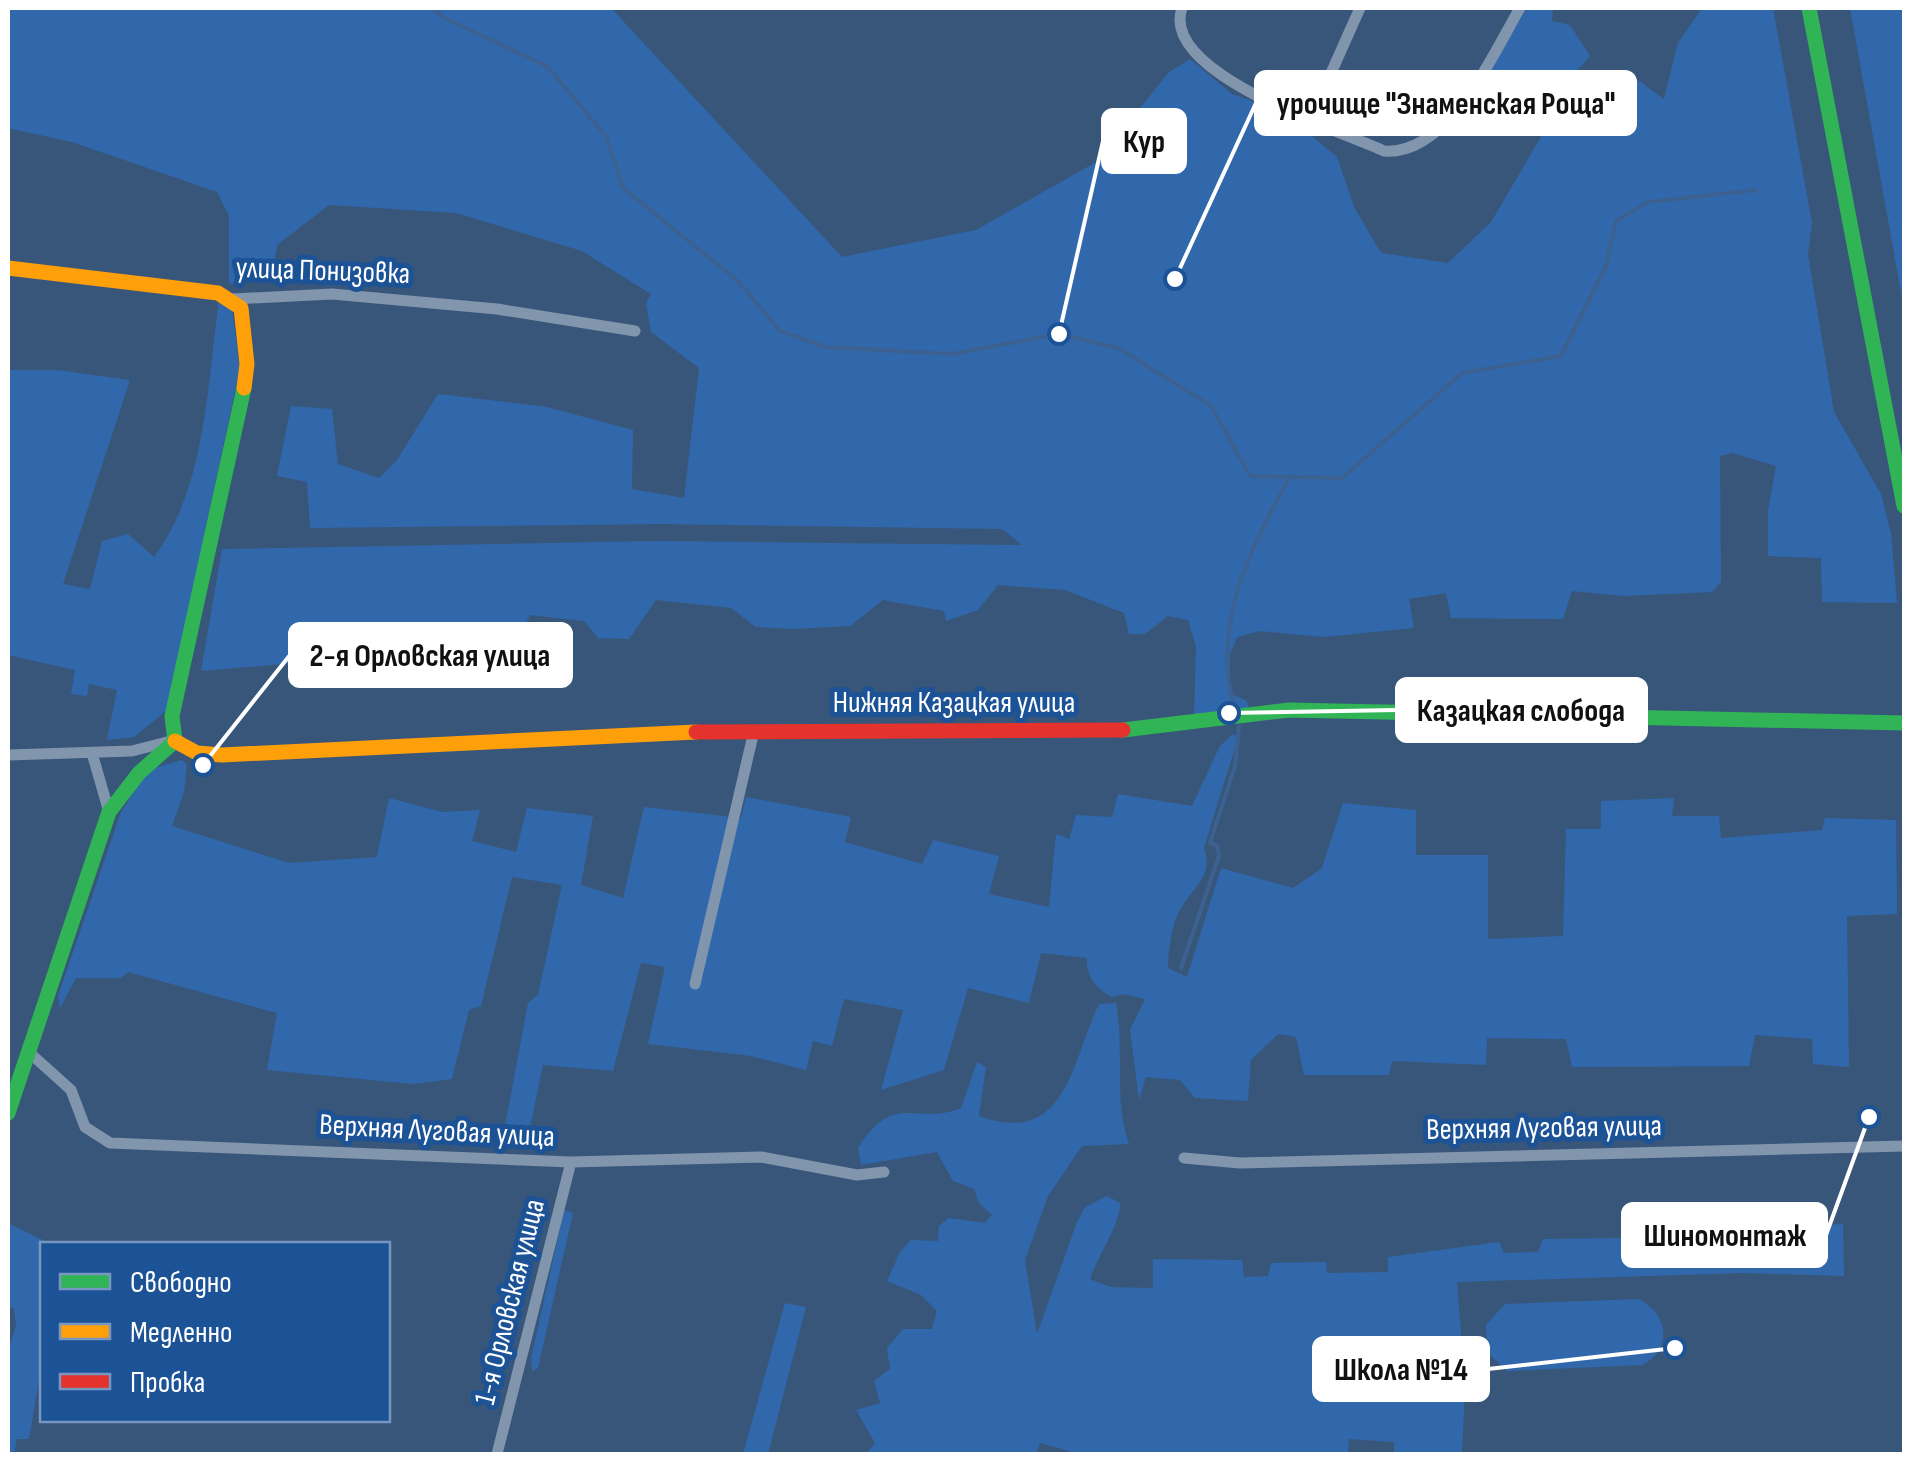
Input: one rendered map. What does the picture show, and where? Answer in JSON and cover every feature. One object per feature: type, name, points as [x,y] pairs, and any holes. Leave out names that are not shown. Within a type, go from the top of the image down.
[{"type":"main road","points":[[1809,8],[1904,506]]},
{"type":"main road","name":"улица Понизовка","points":[[8,268],[232,298]]},
{"type":"main road","points":[[8,1113],[109,812],[139,772],[175,740],[172,716],[213,543],[247,364],[246,322],[232,298]]},
{"type":"main road","name":"Нижняя Казацкая улица","points":[[175,740],[197,753],[222,755],[754,732],[1134,730],[1289,710],[1904,723]]},
{"type":"street","points":[[1182,8],[1182,36],[1194,53],[1236,87],[1384,150],[1408,150],[1466,100],[1520,8]]},
{"type":"street","points":[[1311,118],[1360,8]]},
{"type":"street","name":"улица Понизовка","points":[[232,298],[332,294],[497,310],[635,331]]},
{"type":"street","points":[[695,984],[754,732]]},
{"type":"street","points":[[8,754],[132,752],[175,740]]},
{"type":"street","points":[[92,754],[109,812]]},
{"type":"street","name":"Верхняя Луговая улица","points":[[30,1054],[72,1090],[85,1128],[110,1144],[571,1162],[761,1157],[857,1175],[884,1172]]},
{"type":"street","name":"Верхняя Луговая улица","points":[[1184,1158],[1240,1162],[1904,1146]]},
{"type":"street","name":"1-я Орловская улица","points":[[497,1454],[571,1162]]},
{"type":"shaded area","points":[[8,8],[611,8],[842,257],[976,230],[1098,161],[1168,73],[1190,59],[1232,94],[1283,112],[1337,157],[1354,207],[1381,253],[1448,263],[1491,222],[1548,125],[1587,100],[1605,80],[1635,78],[1664,99],[1678,43],[1702,8],[1773,8],[1812,223],[1808,255],[1834,412],[1881,494],[1891,533],[1897,603],[1822,602],[1821,558],[1768,556],[1768,511],[1776,466],[1732,453],[1720,456],[1721,582],[1712,592],[1624,596],[1572,591],[1563,619],[1451,618],[1446,593],[1409,599],[1414,628],[1323,637],[1260,631],[1237,637],[1230,654],[1230,693],[1247,701],[1249,710],[1194,717],[1196,647],[1188,620],[1168,616],[1145,634],[1129,634],[1124,613],[1065,590],[998,585],[978,610],[946,621],[944,611],[883,600],[850,626],[756,627],[731,608],[656,600],[629,639],[598,638],[584,621],[530,615],[508,646],[483,656],[416,650],[399,624],[298,630],[293,663],[201,671],[222,549],[660,541],[1022,545],[1002,529],[662,524],[310,528],[307,482],[277,476],[291,406],[332,409],[338,464],[379,478],[397,460],[438,394],[547,407],[633,430],[632,489],[684,498],[699,368],[651,332],[646,303],[651,294],[582,251],[456,213],[329,205],[277,245],[272,277],[229,284],[229,216],[217,192],[72,142],[8,128]]},
{"type":"shaded area","points":[[1526,8],[1553,8],[1552,21],[1570,25],[1590,56],[1573,75],[1494,88],[1486,78]]},
{"type":"shaded area","points":[[1850,8],[1904,8],[1904,309]]},
{"type":"shaded area","points":[[219,301],[232,310],[240,367],[167,710],[134,737],[107,740],[117,690],[89,684],[87,696],[71,694],[75,670],[8,655],[8,370],[57,370],[130,380],[63,584],[90,589],[102,541],[128,534],[154,557],[171,530],[184,500],[202,435]]},
{"type":"shaded area","points":[[1233,734],[1238,738],[1204,848],[1205,873],[1179,912],[1171,935],[1168,968],[1187,977],[1221,868],[1293,888],[1322,868],[1343,803],[1416,810],[1416,855],[1488,855],[1488,939],[1563,936],[1566,829],[1601,829],[1601,801],[1674,798],[1672,816],[1719,816],[1721,838],[1822,830],[1825,818],[1896,820],[1897,914],[1847,916],[1849,1067],[1813,1064],[1812,1039],[1755,1035],[1749,1066],[1572,1067],[1566,1039],[1487,1038],[1486,1065],[1392,1061],[1389,1075],[1304,1075],[1296,1037],[1278,1034],[1251,1060],[1248,1101],[1195,1098],[1180,1080],[1146,1077],[1139,1100],[1130,1030],[1145,999],[1106,994],[1090,976],[1087,958],[1041,953],[1029,1003],[968,988],[944,1070],[881,1090],[903,1010],[844,999],[832,1046],[813,1041],[806,1070],[751,1056],[648,1044],[665,967],[641,963],[613,1071],[543,1065],[528,1137],[503,1136],[528,1003],[538,995],[562,885],[512,877],[481,1006],[469,1010],[452,1079],[413,1084],[267,1070],[277,1013],[128,972],[121,978],[76,978],[60,1008],[58,996],[121,812],[148,770],[182,760],[187,765],[184,792],[172,826],[289,863],[377,857],[389,798],[442,812],[480,810],[472,841],[516,852],[527,808],[593,816],[581,885],[623,898],[644,807],[741,818],[746,797],[851,817],[845,842],[922,864],[933,840],[999,856],[989,894],[1049,907],[1056,834],[1069,839],[1076,815],[1112,817],[1118,794],[1192,806],[1220,746]]},
{"type":"shaded area","points":[[1116,1003],[1121,1109],[1129,1144],[1082,1146],[1048,1196],[1025,1260],[1037,1334],[1077,1222],[1085,1207],[1107,1196],[1120,1203],[1119,1211],[1090,1279],[1110,1287],[1153,1288],[1153,1259],[1242,1260],[1244,1277],[1268,1276],[1271,1263],[1326,1262],[1327,1273],[1388,1272],[1388,1257],[1499,1242],[1504,1253],[1538,1252],[1543,1239],[1719,1237],[1732,1229],[1843,1224],[1844,1276],[1743,1273],[1457,1282],[1465,1385],[1462,1454],[1394,1454],[1394,1442],[1349,1439],[1348,1454],[1080,1454],[1040,1443],[1036,1454],[866,1454],[875,1443],[856,1410],[880,1403],[874,1381],[890,1369],[887,1348],[903,1329],[932,1329],[937,1311],[921,1295],[887,1281],[900,1252],[911,1240],[938,1241],[939,1226],[949,1218],[985,1223],[992,1215],[979,1203],[974,1189],[953,1181],[937,1152],[861,1165],[858,1148],[871,1130],[895,1114],[945,1113],[961,1108],[977,1062],[986,1067],[979,1116],[1008,1123],[1031,1120],[1048,1110],[1062,1094],[1099,1004]]},
{"type":"shaded area","points":[[564,1210],[573,1213],[538,1368],[532,1371],[531,1359]]},
{"type":"shaded area","points":[[8,1223],[47,1242],[40,1242],[40,1374],[29,1439],[17,1439],[14,1454],[8,1454],[8,1350],[16,1326],[14,1309],[8,1306]]},
{"type":"shaded area","points":[[1639,1299],[1656,1314],[1663,1332],[1659,1350],[1642,1365],[1507,1371],[1487,1352],[1486,1325],[1505,1304]]},
{"type":"shaded area","points":[[785,1303],[806,1307],[768,1454],[743,1454]]},
{"type":"waterway","points":[[432,8],[444,18],[547,66],[606,136],[623,188],[738,281],[780,331],[825,347],[951,354],[1059,334],[1118,348],[1211,406],[1250,476],[1342,478],[1462,373],[1561,356],[1606,266],[1616,221],[1648,202],[1756,190]]},
{"type":"waterway","points":[[1234,706],[1228,676],[1231,616],[1249,558],[1290,477]]},
{"type":"waterway","points":[[1181,968],[1219,856],[1217,845],[1210,843],[1235,766],[1239,727]]},
{"type":"traffic: fast","points":[[1809,8],[1904,506]]},
{"type":"traffic: fast","points":[[175,741],[172,716],[244,388]]},
{"type":"traffic: fast","points":[[1123,730],[1289,710],[1904,723]]},
{"type":"traffic: fast","points":[[8,1113],[109,812],[139,773],[175,741]]},
{"type":"traffic: slow","points":[[8,268],[218,293],[241,308],[247,364],[244,388]]},
{"type":"traffic: slow","points":[[175,741],[197,753],[222,755],[696,732]]},
{"type":"traffic: jam","points":[[696,732],[1123,730]]},
{"type":"place","name":"урочище \"Знаменская Роща\"","points":[[1175,279]]},
{"type":"place","name":"Кур","points":[[1059,334]]},
{"type":"place","name":"Казацкая слобода","points":[[1229,713]]},
{"type":"place","name":"2-я Орловская улица","points":[[203,765]]},
{"type":"place","name":"Шиномонтаж","points":[[1869,1117]]},
{"type":"place","name":"Школа №14","points":[[1675,1348]]}]
